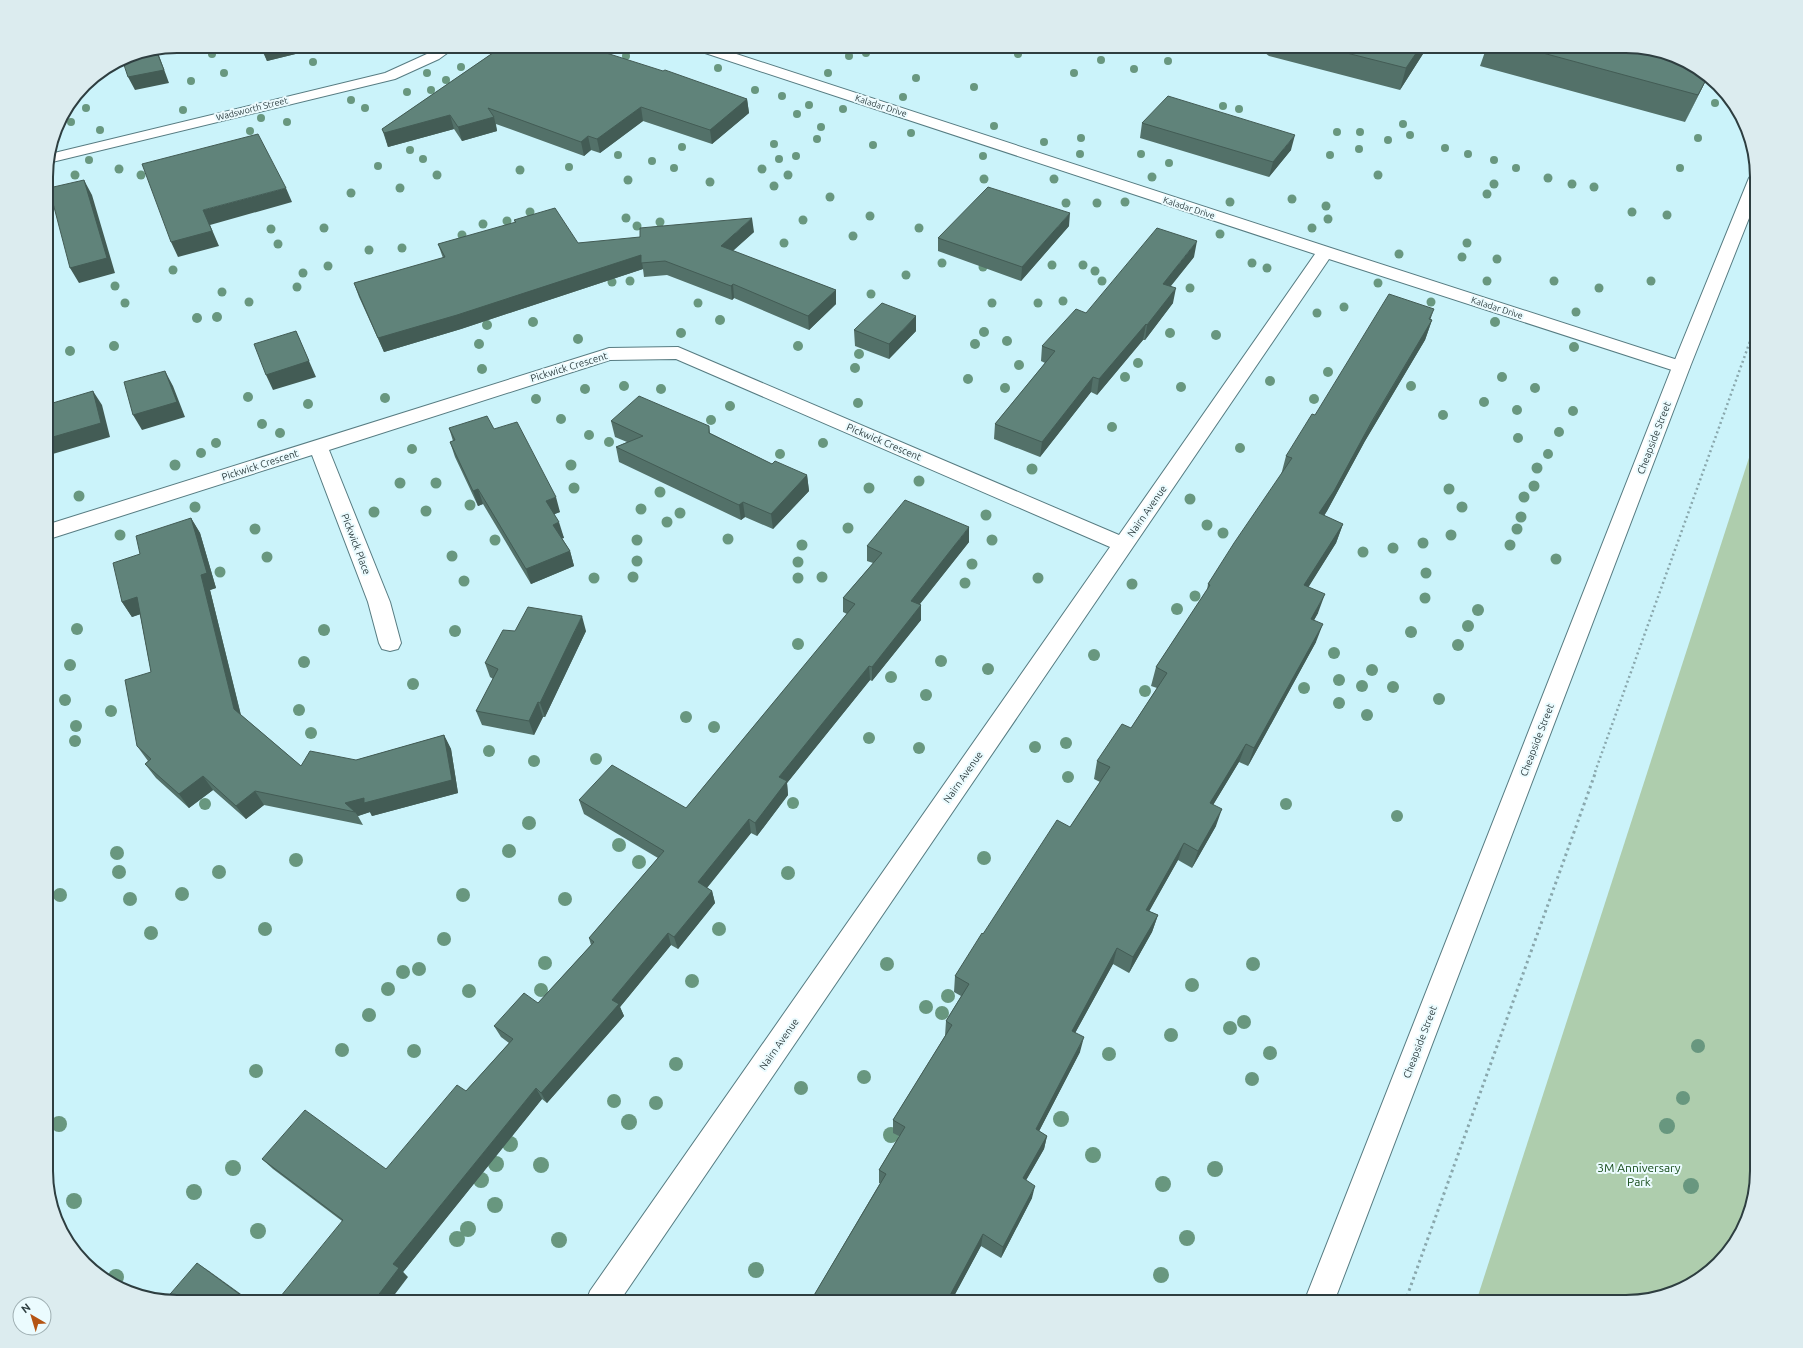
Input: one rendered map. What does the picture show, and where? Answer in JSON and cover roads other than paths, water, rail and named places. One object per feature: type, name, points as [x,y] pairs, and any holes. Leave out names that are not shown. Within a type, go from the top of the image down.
[{"type":"street","name":"Wadsworth Street","points":[[55,158],[390,76],[439,53]]},
{"type":"street","name":"Kaladar Drive","points":[[719,53],[1681,367]]},
{"type":"street","name":"Cheapside Street","points":[[1322,1295],[1681,367],[1750,195]]},
{"type":"street","name":"Nairn Avenue","points":[[606,1295],[1325,252]]},
{"type":"street","name":"Pickwick Crescent","points":[[53,531],[609,354],[678,353],[1124,544]]},
{"type":"street","name":"Pickwick Place","points":[[318,446],[379,602],[390,643]]},
{"type":"park label","name":"3M Anniversary Park","points":[[1639,1174]]}]
